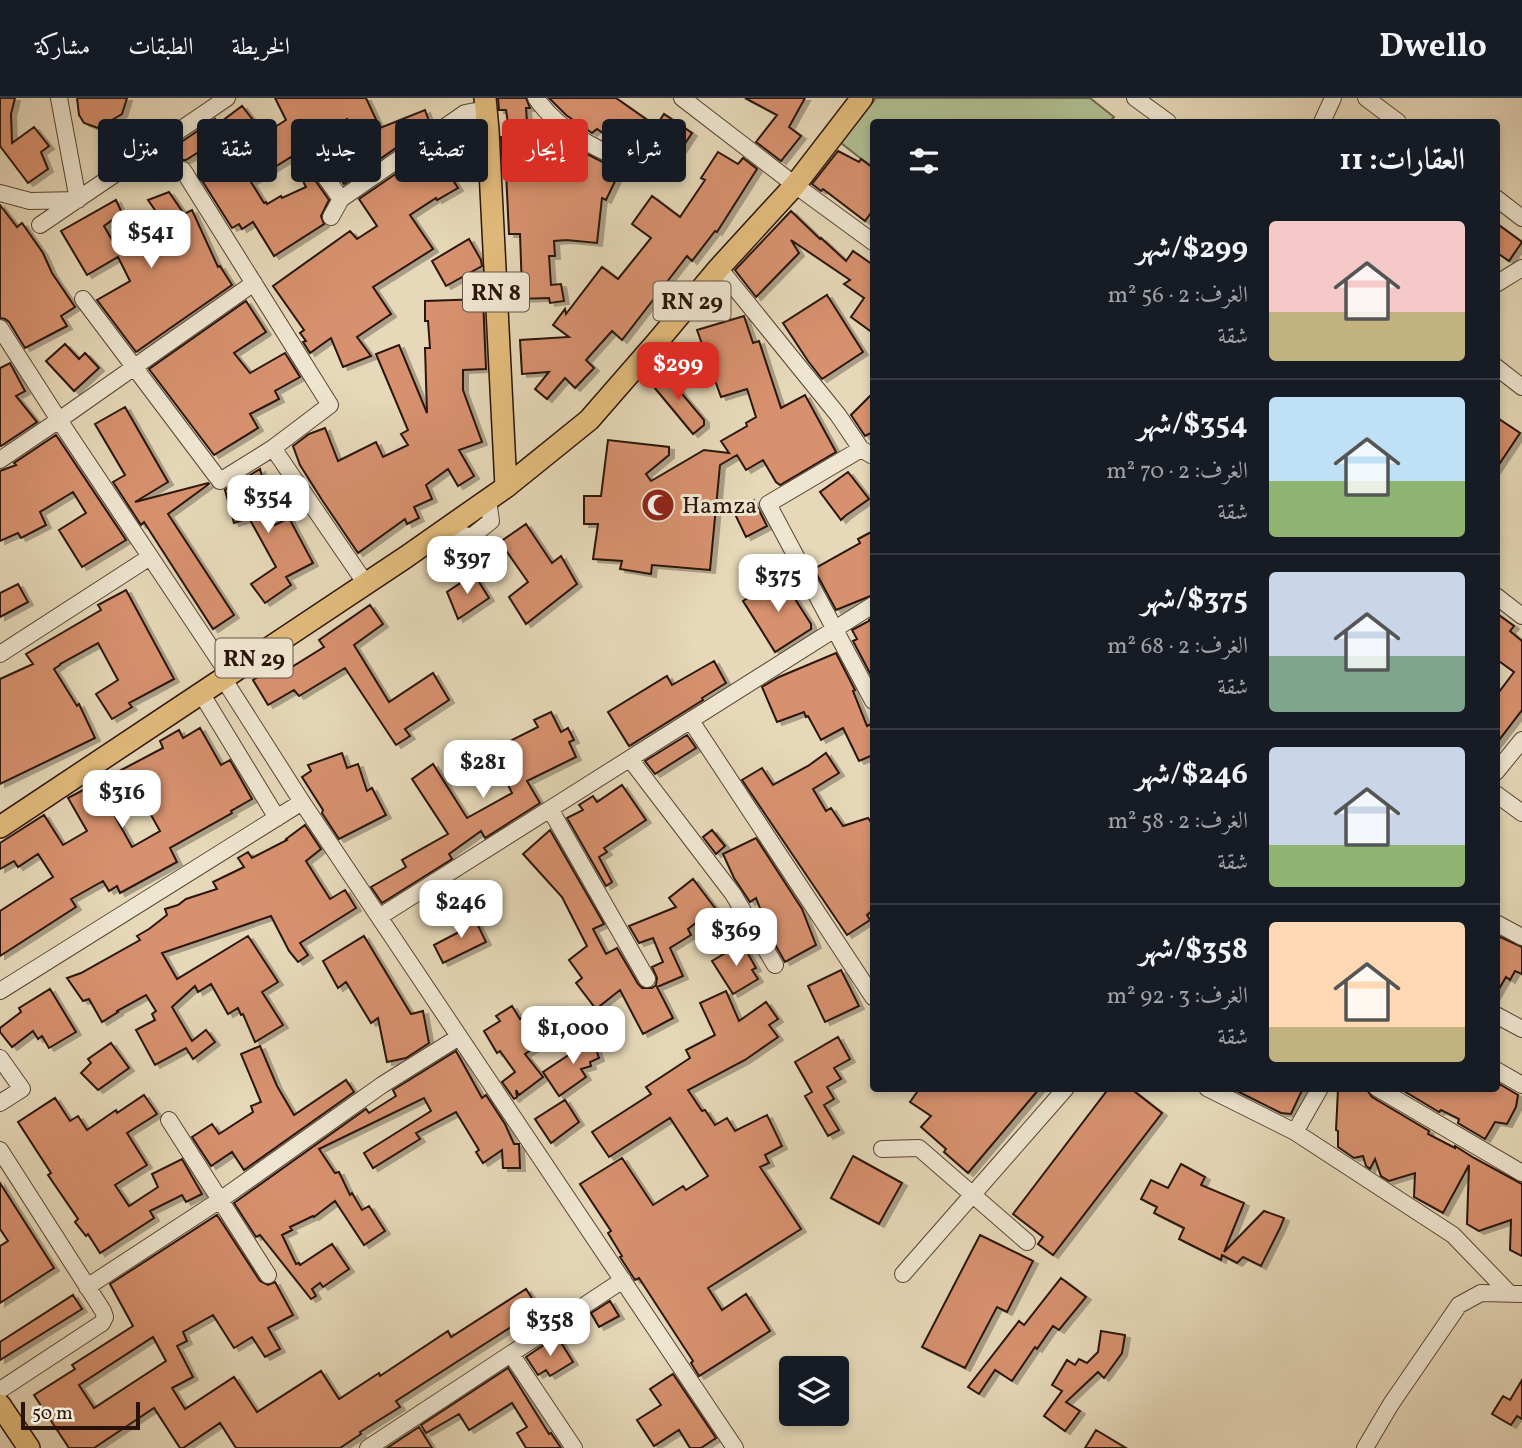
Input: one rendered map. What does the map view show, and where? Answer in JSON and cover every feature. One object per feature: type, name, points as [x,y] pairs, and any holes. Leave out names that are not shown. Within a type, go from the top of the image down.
[{"type":"main road","name":"RN 29","points":[[0,827],[446,529],[589,421],[719,268],[795,186],[862,98]]},
{"type":"main road","name":"RN 8","points":[[486,104],[497,493]]},
{"type":"main road","points":[[0,1405],[29,1448]]},
{"type":"street","points":[[59,98],[78,200]]},
{"type":"street","points":[[40,225],[227,98]]},
{"type":"street","points":[[536,98],[546,112],[602,150]]},
{"type":"street","points":[[682,98],[795,186],[870,240]]},
{"type":"street","points":[[1135,98],[1164,119]]},
{"type":"street","points":[[1323,119],[1333,98]]},
{"type":"street","points":[[1366,98],[1394,119]]},
{"type":"street","points":[[331,217],[341,200],[465,113],[486,104]]},
{"type":"street","points":[[83,299],[220,481],[273,448],[330,405],[183,170]]},
{"type":"street","points":[[328,182],[341,200]]},
{"type":"street","points":[[0,193],[30,201],[78,200]]},
{"type":"street","points":[[1500,201],[1522,218]]},
{"type":"street","points":[[719,268],[867,452],[768,504],[870,695]]},
{"type":"street","points":[[1500,282],[1522,268]]},
{"type":"street","points":[[0,460],[254,283]]},
{"type":"street","points":[[0,328],[150,557],[302,802],[735,1448]]},
{"type":"street","points":[[1500,371],[1522,387]]},
{"type":"street","points":[[273,448],[366,584]]},
{"type":"street","points":[[0,654],[150,557]]},
{"type":"street","points":[[1500,599],[1522,615]]},
{"type":"street","points":[[379,917],[870,607]]},
{"type":"street","points":[[201,693],[277,818]]},
{"type":"street","points":[[691,720],[870,992]]},
{"type":"street","points":[[1500,767],[1522,740]]},
{"type":"street","points":[[630,759],[733,894],[775,965]]},
{"type":"street","points":[[1500,797],[1522,813]]},
{"type":"street","points":[[0,991],[302,802]]},
{"type":"street","points":[[550,809],[648,979]]},
{"type":"street","points":[[1500,925],[1522,937]]},
{"type":"street","points":[[1500,1017],[1522,1029]]},
{"type":"street","points":[[87,1287],[220,1200],[382,1085],[459,1037]]},
{"type":"street","points":[[0,1058],[22,1089],[0,1103]]},
{"type":"street","points":[[1500,1072],[1522,1085]]},
{"type":"street","points":[[903,1274],[1063,1092]]},
{"type":"street","points":[[1215,1092],[1296,1132],[1453,1235],[1516,1294]]},
{"type":"street","points":[[1296,1132],[1318,1092]]},
{"type":"street","points":[[1384,1092],[1522,1173]]},
{"type":"street","points":[[169,1120],[268,1275]]},
{"type":"street","points":[[882,1149],[919,1148],[1027,1242]]},
{"type":"street","points":[[0,1150],[105,1317],[102,1323],[0,1390]]},
{"type":"street","points":[[368,1448],[623,1280]]},
{"type":"street","points":[[1365,1448],[1391,1404],[1459,1305],[1481,1293],[1516,1294]]},
{"type":"street","points":[[510,1354],[574,1448]]},
{"type":"green space","points":[[876,98],[1090,98],[1114,117],[870,119],[870,166],[841,143]]},
{"type":"building","points":[[0,98],[15,98],[11,114],[12,143],[34,127],[49,146],[41,152],[48,169],[28,183],[0,146]]},
{"type":"building","points":[[77,98],[127,98],[122,114],[113,119],[98,119],[98,128],[84,123],[79,115]]},
{"type":"building","points":[[275,98],[366,98],[376,119],[291,119],[291,157],[277,166],[277,126],[286,120]]},
{"type":"building","points":[[498,98],[526,98],[530,108],[526,108],[527,119],[507,119],[506,110],[499,110]]},
{"type":"building","points":[[549,98],[616,98],[646,119],[602,119],[602,132],[597,129],[592,133],[588,130],[588,119],[572,119]]},
{"type":"building","points":[[745,98],[805,98],[789,127],[801,136],[781,161],[756,142],[777,115]]},
{"type":"building","points":[[242,106],[252,119],[225,119]]},
{"type":"building","points":[[425,110],[428,119],[402,119]]},
{"type":"building","points":[[395,122],[395,148],[381,158],[381,128]]},
{"type":"building","points":[[686,129],[692,133],[686,142]]},
{"type":"building","points":[[197,131],[197,153],[186,160],[183,160],[183,141]]},
{"type":"building","points":[[838,151],[859,162],[861,159],[870,166],[870,214],[865,221],[823,189],[821,191],[812,184]]},
{"type":"building","points":[[718,152],[738,164],[743,158],[757,169],[717,232],[715,231],[692,261],[687,256],[622,340],[612,331],[586,360],[594,368],[575,388],[565,378],[547,399],[535,389],[549,372],[522,374],[520,340],[569,337],[553,325],[565,309],[566,314],[602,267],[618,279],[651,238],[632,224],[652,196],[680,217],[705,180],[701,178]]},
{"type":"building","points":[[588,155],[602,162],[602,182],[615,182],[606,200],[602,198],[597,243],[554,241],[555,256],[549,256],[551,285],[561,284],[564,301],[550,303],[549,298],[517,299],[516,290],[522,290],[520,234],[509,234],[506,182],[588,182]]},
{"type":"building","points":[[395,174],[395,182],[454,182],[458,188],[410,215],[433,249],[373,287],[391,314],[357,337],[371,356],[343,367],[331,338],[310,353],[300,333],[304,330],[273,286],[350,231],[357,239],[377,226],[359,199]]},
{"type":"building","points":[[203,182],[251,182],[267,204],[306,187],[304,182],[316,182],[329,200],[321,216],[324,224],[274,256],[253,222],[242,229],[239,224],[232,228]]},
{"type":"building","points":[[169,192],[184,214],[192,210],[218,267],[220,266],[232,285],[136,352],[97,300],[130,281],[118,257],[87,275],[61,231],[116,200],[122,213],[104,226],[119,252],[140,242],[138,236],[164,223],[148,200]]},
{"type":"building","points":[[0,205],[17,227],[22,223],[75,307],[61,316],[67,326],[25,348],[9,322],[0,318]]},
{"type":"building","points":[[791,211],[846,261],[853,251],[870,263],[870,331],[851,317],[864,298],[844,284],[850,280],[791,240],[799,253],[756,297],[735,270]]},
{"type":"building","points":[[1500,226],[1522,242],[1509,261],[1500,255]]},
{"type":"building","points":[[469,239],[482,266],[446,286],[432,261]]},
{"type":"building","points":[[827,295],[863,352],[822,379],[783,323]]},
{"type":"building","points":[[483,299],[486,369],[463,370],[463,390],[482,442],[459,450],[474,476],[458,486],[448,469],[426,485],[432,499],[414,507],[419,518],[407,524],[405,519],[358,553],[300,465],[293,446],[309,434],[325,428],[338,461],[376,442],[383,457],[408,445],[401,434],[408,430],[376,354],[399,345],[427,413],[425,348],[430,348],[428,321],[425,321],[425,301]]},
{"type":"building","points":[[246,301],[266,332],[234,353],[250,373],[285,353],[300,377],[275,391],[279,399],[250,414],[258,428],[214,455],[149,369]]},
{"type":"building","points":[[744,316],[753,343],[759,341],[781,408],[805,395],[836,452],[780,485],[763,460],[746,470],[737,455],[720,465],[710,570],[652,565],[651,574],[620,569],[622,561],[593,559],[598,524],[584,524],[584,496],[601,496],[608,440],[669,447],[669,455],[646,474],[651,481],[704,450],[729,453],[721,441],[747,426],[746,423],[756,417],[747,389],[721,397],[697,330]]},
{"type":"building","points":[[65,344],[79,359],[85,353],[99,368],[74,391],[46,361]]},
{"type":"building","points":[[10,363],[25,391],[16,396],[37,422],[1,446],[0,368]]},
{"type":"building","points":[[662,370],[704,420],[704,425],[693,434],[649,381]]},
{"type":"building","points":[[870,396],[870,434],[865,436],[851,415]]},
{"type":"building","points":[[125,407],[168,482],[135,502],[209,484],[168,514],[234,615],[213,629],[144,522],[141,525],[113,482],[125,475],[95,424]]},
{"type":"building","points":[[1500,420],[1520,433],[1500,463]]},
{"type":"building","points":[[56,435],[126,540],[82,567],[59,530],[86,513],[73,492],[40,512],[46,525],[21,538],[18,533],[0,541],[0,471],[16,465],[14,463]]},
{"type":"building","points":[[260,469],[275,525],[289,518],[313,563],[286,577],[291,585],[265,603],[251,584],[276,567],[249,518],[234,523],[225,490]]},
{"type":"building","points":[[848,472],[869,499],[841,520],[820,492]]},
{"type":"building","points":[[754,500],[767,526],[746,537],[733,510]]},
{"type":"building","points":[[526,524],[552,563],[561,556],[577,584],[526,624],[509,597],[528,582],[500,542]]},
{"type":"building","points":[[870,533],[870,596],[836,610],[814,569],[860,543],[858,539]]},
{"type":"building","points":[[474,574],[489,598],[458,619],[447,592]]},
{"type":"building","points":[[781,577],[811,624],[811,629],[775,652],[743,601]]},
{"type":"building","points":[[18,584],[28,602],[0,617],[0,593]]},
{"type":"building","points":[[126,590],[174,679],[129,703],[132,707],[112,719],[96,694],[118,680],[98,643],[60,664],[54,669],[77,706],[79,704],[95,738],[0,784],[0,679],[33,664],[26,654],[101,610],[98,605]]},
{"type":"building","points":[[370,605],[383,624],[354,645],[389,702],[433,673],[449,700],[405,729],[410,736],[396,745],[345,668],[299,696],[294,690],[268,705],[253,680],[278,666],[282,673],[324,647],[319,640]]},
{"type":"building","points":[[1500,616],[1514,626],[1510,631],[1522,641],[1522,710],[1500,739],[1500,691],[1514,672],[1500,662]]},
{"type":"building","points":[[869,620],[870,673],[853,641],[857,639],[852,630]]},
{"type":"building","points":[[836,653],[855,690],[853,691],[867,726],[870,724],[870,756],[859,761],[843,728],[821,740],[804,712],[777,722],[762,687]]},
{"type":"building","points":[[714,661],[726,683],[629,746],[608,712],[667,676],[672,685]]},
{"type":"building","points":[[551,712],[561,732],[568,728],[574,740],[569,742],[576,757],[527,781],[540,803],[485,838],[481,831],[449,854],[452,859],[382,903],[371,887],[406,867],[402,860],[448,834],[412,779],[433,764],[467,818],[512,793],[489,746],[500,741],[502,745],[538,727],[534,720]]},
{"type":"building","points":[[200,728],[221,765],[230,760],[252,799],[170,848],[177,862],[120,893],[117,886],[109,891],[103,881],[71,899],[76,907],[0,956],[0,911],[53,877],[38,854],[18,867],[14,861],[0,869],[0,843],[44,815],[63,845],[87,831],[68,798],[163,748],[160,741],[179,730],[183,738]],"holes":[[[137,797],[143,808],[146,806],[160,831],[132,847],[112,811]]]},
{"type":"building","points":[[687,735],[696,748],[655,774],[645,761]]},
{"type":"building","points":[[342,753],[347,768],[358,764],[367,791],[372,788],[386,815],[339,839],[302,777],[311,771],[308,765]]},
{"type":"building","points":[[826,753],[839,773],[813,789],[826,811],[831,808],[843,826],[868,818],[870,821],[870,912],[867,915],[870,920],[847,935],[742,780],[762,768],[773,785]]},
{"type":"building","points":[[622,785],[646,820],[604,848],[607,852],[599,857],[612,882],[606,886],[567,818],[583,810],[579,805],[593,796],[597,802]]},
{"type":"building","points":[[305,825],[321,849],[306,861],[330,899],[345,890],[356,908],[300,943],[308,955],[298,962],[289,951],[271,916],[162,953],[177,979],[248,936],[278,982],[262,992],[283,1025],[255,1042],[238,1008],[228,1014],[211,984],[198,992],[195,986],[172,1007],[192,1041],[206,1030],[215,1042],[193,1059],[186,1048],[155,1065],[136,1030],[155,1020],[152,1014],[156,1011],[146,995],[102,1022],[89,999],[83,1001],[67,978],[140,940],[137,936],[167,915],[165,909],[217,889],[213,882],[244,867],[238,858],[248,852],[252,858],[287,840]]},
{"type":"building","points":[[550,830],[604,924],[593,929],[606,954],[617,948],[642,988],[656,985],[657,978],[652,967],[663,962],[653,938],[639,943],[629,926],[676,907],[669,898],[693,879],[715,908],[688,929],[691,935],[670,948],[683,976],[657,987],[673,1018],[643,1034],[620,990],[596,1009],[576,983],[582,978],[569,960],[587,946],[562,897],[523,854]]},
{"type":"building","points":[[712,830],[725,846],[716,854],[703,837]]},
{"type":"building","points":[[756,838],[802,909],[816,945],[785,962],[772,939],[756,898],[750,902],[734,878],[723,854]]},
{"type":"building","points":[[473,915],[486,942],[443,963],[434,945],[461,931],[457,923]]},
{"type":"building","points":[[364,936],[411,1014],[423,1011],[429,1043],[406,1058],[387,1062],[378,1018],[371,1023],[346,982],[338,988],[323,961]]},
{"type":"building","points":[[1500,937],[1522,947],[1522,974],[1515,971],[1510,980],[1506,977],[1500,987]]},
{"type":"building","points":[[742,943],[756,968],[752,970],[758,979],[733,994],[712,961]]},
{"type":"building","points":[[841,970],[859,1006],[825,1022],[808,986]]},
{"type":"building","points":[[50,989],[76,1032],[49,1048],[42,1036],[38,1039],[33,1031],[12,1047],[0,1032],[0,1028],[21,1012],[19,1008]]},
{"type":"building","points":[[726,991],[739,1021],[766,1002],[778,1019],[769,1025],[778,1037],[745,1060],[688,1090],[715,1125],[727,1118],[735,1131],[767,1115],[782,1146],[765,1155],[769,1163],[760,1167],[801,1229],[708,1288],[722,1310],[746,1294],[770,1331],[699,1376],[691,1363],[693,1361],[639,1278],[635,1280],[620,1257],[622,1256],[608,1233],[611,1231],[580,1184],[622,1158],[653,1205],[683,1186],[686,1190],[708,1176],[670,1118],[609,1157],[592,1132],[651,1094],[646,1087],[690,1058],[686,1050],[715,1035],[700,1003]]},
{"type":"building","points":[[512,1006],[520,1019],[526,1015],[533,1025],[526,1030],[537,1046],[525,1054],[543,1077],[519,1095],[516,1090],[517,1097],[514,1099],[502,1082],[515,1072],[500,1051],[497,1053],[484,1031],[500,1021],[496,1016]]},
{"type":"building","points":[[590,1031],[599,1058],[590,1062],[591,1066],[581,1069],[586,1077],[559,1096],[543,1072],[582,1046],[578,1035]]},
{"type":"building","points":[[838,1037],[850,1059],[834,1068],[841,1079],[827,1087],[834,1099],[824,1105],[839,1130],[828,1136],[805,1096],[812,1092],[795,1062]]},
{"type":"building","points":[[111,1043],[129,1068],[98,1090],[81,1073],[91,1063],[88,1059]]},
{"type":"building","points":[[260,1046],[277,1086],[294,1115],[346,1080],[354,1092],[244,1170],[232,1152],[211,1166],[192,1137],[212,1124],[219,1134],[253,1112],[251,1106],[261,1102],[241,1054]]},
{"type":"building","points":[[456,1051],[482,1098],[486,1095],[505,1124],[514,1144],[519,1144],[520,1168],[503,1168],[502,1150],[483,1163],[476,1152],[479,1150],[456,1112],[416,1133],[420,1139],[373,1168],[364,1153],[431,1111],[424,1098],[319,1149],[335,1173],[339,1172],[350,1195],[352,1193],[362,1210],[369,1206],[385,1231],[364,1245],[335,1201],[314,1217],[290,1227],[292,1230],[282,1235],[296,1264],[300,1265],[332,1244],[349,1269],[323,1287],[320,1283],[312,1289],[316,1296],[311,1299],[260,1235],[256,1237],[234,1203],[366,1109],[369,1113],[396,1096],[393,1090]]},
{"type":"building","points":[[1500,1084],[1518,1095],[1516,1107],[1507,1124],[1495,1122],[1485,1139],[1458,1123],[1459,1119],[1441,1110],[1439,1112],[1406,1092],[1500,1092]]},
{"type":"building","points":[[917,1092],[1037,1092],[968,1173],[921,1127],[931,1116],[910,1102]]},
{"type":"building","points":[[1106,1092],[1135,1092],[1162,1113],[1053,1255],[1038,1244],[1043,1237],[1013,1214]]},
{"type":"building","points":[[1239,1092],[1301,1092],[1291,1114],[1281,1113]]},
{"type":"building","points":[[1338,1092],[1368,1092],[1372,1097],[1429,1131],[1428,1134],[1522,1184],[1522,1256],[1510,1250],[1511,1220],[1479,1231],[1467,1224],[1469,1165],[1443,1213],[1414,1197],[1415,1173],[1389,1181],[1381,1176],[1375,1159],[1370,1169],[1363,1156],[1354,1158],[1338,1147]]},
{"type":"building","points":[[144,1095],[157,1114],[127,1133],[147,1165],[115,1185],[129,1206],[158,1187],[152,1174],[182,1159],[202,1194],[186,1202],[182,1195],[150,1211],[154,1218],[100,1253],[88,1234],[86,1236],[75,1222],[78,1219],[48,1175],[51,1173],[18,1122],[55,1098],[70,1121],[78,1116],[87,1130]]},
{"type":"building","points":[[565,1100],[579,1122],[551,1143],[535,1119]]},
{"type":"building","points":[[853,1156],[902,1183],[879,1224],[831,1198]]},
{"type":"building","points":[[1181,1164],[1205,1177],[1201,1185],[1244,1203],[1224,1252],[1264,1211],[1284,1218],[1261,1266],[1243,1257],[1237,1263],[1222,1255],[1221,1260],[1179,1239],[1184,1228],[1154,1213],[1157,1207],[1141,1199],[1151,1180],[1168,1188]]},
{"type":"building","points":[[0,1183],[54,1268],[0,1303],[0,1246],[8,1241],[0,1229]]},
{"type":"building","points":[[217,1215],[260,1281],[268,1285],[275,1282],[293,1315],[268,1328],[280,1349],[265,1357],[252,1337],[234,1348],[213,1315],[183,1332],[187,1341],[177,1346],[193,1377],[172,1388],[185,1409],[234,1377],[257,1412],[321,1371],[339,1399],[379,1373],[380,1376],[448,1331],[451,1337],[526,1289],[539,1309],[396,1401],[400,1407],[340,1448],[236,1448],[220,1423],[180,1448],[154,1408],[94,1448],[69,1448],[34,1395],[75,1369],[72,1365],[133,1326],[110,1284]],"holes":[[[153,1337],[166,1361],[94,1408],[79,1385]]]},
{"type":"building","points":[[980,1235],[1033,1261],[1007,1312],[997,1307],[965,1368],[922,1347]]},
{"type":"building","points":[[1061,1278],[1086,1297],[1059,1330],[1053,1326],[1012,1381],[995,1370],[979,1394],[968,1387],[1019,1321],[1024,1325]]},
{"type":"building","points":[[73,1295],[82,1309],[0,1360],[0,1342]]},
{"type":"building","points":[[610,1301],[619,1316],[599,1327],[591,1313]]},
{"type":"building","points":[[1101,1331],[1125,1335],[1122,1353],[1104,1378],[1098,1372],[1066,1402],[1080,1411],[1065,1431],[1044,1416],[1062,1391],[1052,1385],[1067,1360],[1075,1365],[1079,1359],[1087,1363],[1098,1352]]},
{"type":"building","points":[[557,1336],[573,1362],[550,1376],[546,1370],[538,1375],[526,1357]]},
{"type":"building","points":[[508,1368],[549,1434],[551,1433],[561,1448],[526,1448],[517,1433],[527,1427],[512,1403],[469,1430],[459,1414],[426,1433],[421,1425]]},
{"type":"building","points":[[673,1374],[716,1438],[701,1448],[690,1448],[679,1430],[654,1446],[637,1420],[661,1405],[650,1389]]},
{"type":"building","points":[[1522,1380],[1522,1419],[1517,1416],[1511,1425],[1492,1414],[1503,1396],[1510,1400]]},
{"type":"building","points":[[419,1427],[432,1448],[387,1448]]},
{"type":"building","points":[[1096,1430],[1126,1448],[1085,1448]]},
{"type":"place","name":"Hamza","points":[[658,505]]}]
